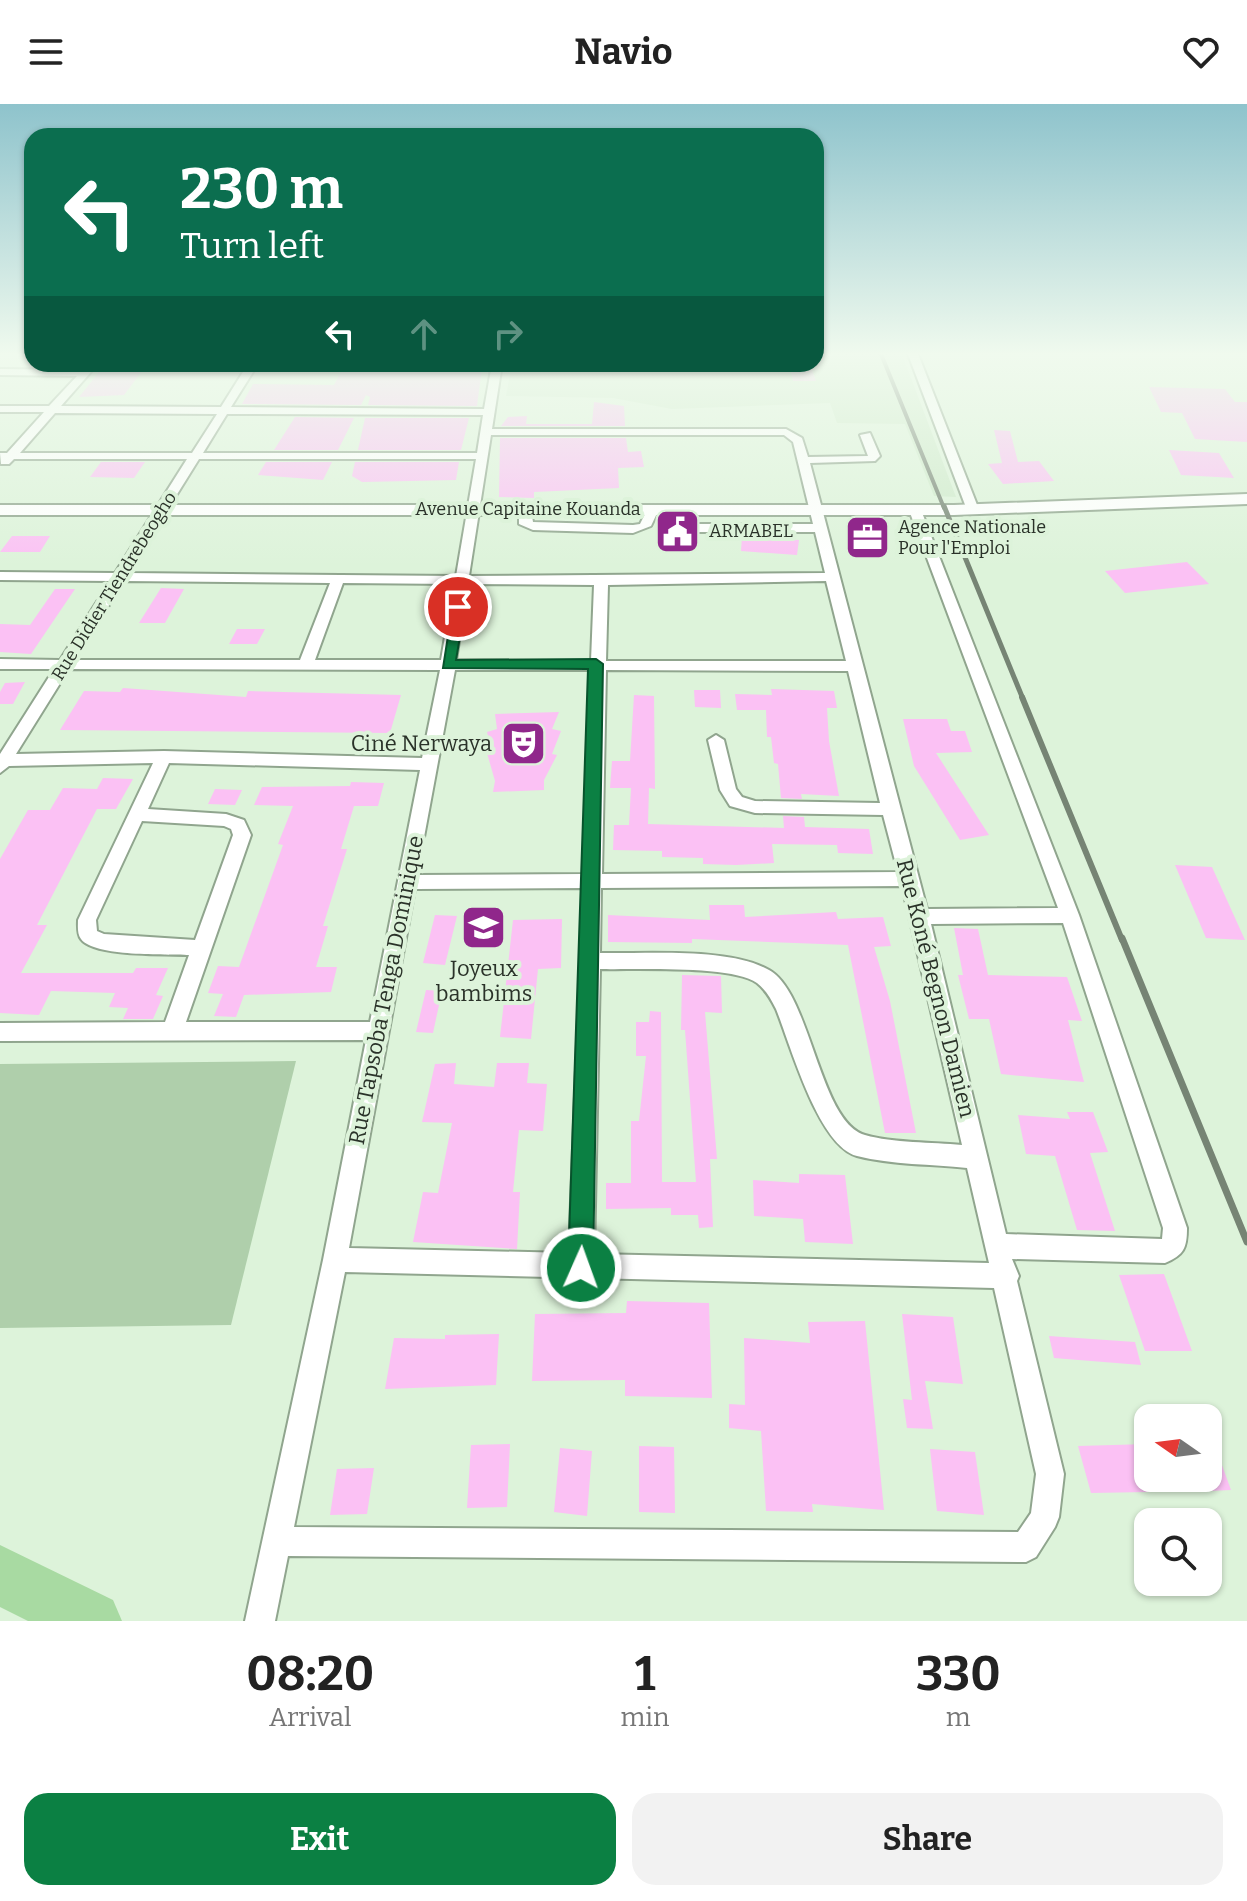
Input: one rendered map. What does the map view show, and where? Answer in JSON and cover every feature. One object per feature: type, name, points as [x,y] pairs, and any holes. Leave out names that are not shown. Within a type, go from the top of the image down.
[{"type":"street","points":[[0,467],[5,456],[38,425]]},
{"type":"street","name":"Rue Didier Tiendrebeogho","points":[[2,764],[123,576],[214,425]]},
{"type":"street","name":"Rue Tapsoba Tenga Dominique","points":[[260,1617],[335,1260],[448,665],[485,425]]},
{"type":"street","name":"Rue Koné Begnon Damien","points":[[277,1541],[1026,1547],[1045,1517],[1050,1474],[1007,1276],[920,917],[798,440],[786,432],[569,425]]},
{"type":"street","points":[[940,425],[973,510]]},
{"type":"street","points":[[803,460],[871,459],[874,456],[866,435]]},
{"type":"street","points":[[5,456],[480,456]]},
{"type":"street","name":"Avenue Capitaine Kouanda","points":[[0,510],[681,509],[817,518],[915,510],[1247,499]]},
{"type":"street","points":[[915,510],[1070,915],[1175,1228],[1175,1244],[1165,1251],[999,1246]]},
{"type":"street","points":[[0,576],[601,581],[831,577]]},
{"type":"street","points":[[305,666],[338,578]]},
{"type":"street","points":[[581,1268],[596,664],[601,581]]},
{"type":"street","points":[[0,664],[854,666]]},
{"type":"street","points":[[716,740],[728,790],[736,802],[755,807],[890,809]]},
{"type":"street","points":[[2,764],[164,757],[427,764]]},
{"type":"street","points":[[164,757],[87,920],[88,935],[101,942],[201,948]]},
{"type":"street","points":[[139,815],[226,820],[238,825],[242,835],[172,1032]]},
{"type":"street","points":[[407,882],[910,879]]},
{"type":"street","points":[[920,917],[1070,915]]},
{"type":"street","points":[[591,961],[741,968],[766,977],[779,995],[828,1114],[841,1135],[857,1145],[977,1158]]},
{"type":"street","points":[[0,1032],[378,1031]]},
{"type":"street","points":[[335,1260],[1007,1276]]},
{"type":"shaded area","points":[[905,425],[929,425],[956,497],[934,496]]},
{"type":"shaded area","points":[[296,1061],[231,1325],[0,1328],[0,1064]]},
{"type":"building","points":[[290,425],[351,425],[338,450],[274,450]]},
{"type":"building","points":[[364,425],[467,425],[461,450],[358,450]]},
{"type":"building","points":[[625,425],[625,426],[501,426]]},
{"type":"building","points":[[1188,425],[1247,425],[1247,442],[1195,439]]},
{"type":"building","points":[[994,430],[1010,431],[1018,462],[1039,461],[1054,481],[1003,484],[988,464],[1002,463]]},
{"type":"building","points":[[500,438],[626,438],[628,452],[641,451],[644,467],[618,468],[619,488],[534,492],[534,498],[499,497]]},
{"type":"building","points":[[1169,450],[1219,453],[1234,478],[1181,475]]},
{"type":"building","points":[[101,462],[145,462],[134,478],[90,477]]},
{"type":"building","points":[[266,462],[332,462],[323,480],[258,475]]},
{"type":"building","points":[[355,462],[459,462],[456,480],[362,482],[352,476]]},
{"type":"building","points":[[12,536],[50,536],[40,552],[0,552]]},
{"type":"building","points":[[742,536],[799,540],[797,555],[741,551]]},
{"type":"building","points":[[1187,562],[1209,584],[1125,593],[1105,571]]},
{"type":"building","points":[[161,588],[184,589],[165,623],[139,623]]},
{"type":"building","points":[[55,589],[75,589],[31,654],[0,652],[0,624],[30,625]]},
{"type":"building","points":[[237,629],[265,629],[257,644],[229,644]]},
{"type":"building","points":[[25,682],[13,704],[0,704],[0,692],[5,683]]},
{"type":"building","points":[[123,688],[246,697],[248,691],[401,695],[390,733],[60,730],[84,691],[120,692]]},
{"type":"building","points":[[771,689],[834,691],[837,708],[827,708],[829,741],[839,796],[801,794],[802,799],[781,798],[778,764],[774,763],[771,737],[767,737],[766,710],[737,710],[735,694],[772,695]]},
{"type":"building","points":[[694,690],[720,690],[721,708],[695,707]]},
{"type":"building","points":[[634,695],[654,696],[655,789],[649,788],[648,824],[784,828],[783,816],[804,817],[805,827],[869,829],[873,854],[838,853],[837,845],[772,844],[774,863],[736,865],[703,864],[703,858],[662,857],[662,851],[613,850],[614,825],[629,825],[631,788],[610,788],[612,761],[630,761]]},
{"type":"building","name":"Ciné Nerwaya","points":[[559,712],[552,729],[561,731],[552,754],[557,755],[544,780],[544,790],[493,792],[495,781],[487,753],[493,753],[487,732],[497,729],[495,714]]},
{"type":"building","points":[[903,719],[947,719],[951,731],[965,731],[972,752],[936,753],[989,835],[960,840],[914,766]]},
{"type":"building","points":[[103,778],[133,779],[116,809],[97,809],[37,925],[47,925],[21,973],[133,973],[136,968],[168,968],[156,995],[163,996],[153,1019],[123,1019],[128,1008],[109,1007],[115,993],[51,991],[39,1015],[0,1013],[0,859],[28,810],[50,810],[63,788],[97,789]]},
{"type":"building","points":[[351,782],[384,783],[378,806],[354,806],[341,849],[347,849],[323,926],[328,926],[316,967],[337,967],[331,992],[244,995],[236,1017],[214,1016],[223,994],[208,993],[218,966],[239,967],[283,845],[278,844],[293,806],[254,805],[262,787],[350,786]]},
{"type":"building","points":[[215,789],[242,790],[235,805],[208,804]]},
{"type":"building","points":[[1175,865],[1212,867],[1245,940],[1206,938]]},
{"type":"building","points":[[709,905],[744,905],[745,917],[836,912],[838,919],[883,917],[891,946],[874,947],[890,1001],[916,1133],[885,1133],[848,945],[692,939],[692,943],[608,942],[608,915],[710,920]]},
{"type":"building","points":[[435,915],[457,916],[445,965],[423,963]]},
{"type":"building","points":[[562,919],[561,968],[538,969],[531,1039],[500,1037],[513,920]]},
{"type":"building","points":[[954,928],[978,929],[988,975],[1067,977],[1082,1021],[1068,1020],[1084,1082],[1001,1074],[989,1019],[969,1019],[958,975],[963,975]]},
{"type":"building","points":[[682,975],[721,976],[722,1013],[705,1012],[717,1159],[710,1159],[713,1227],[699,1228],[698,1215],[671,1215],[671,1208],[606,1209],[606,1183],[631,1183],[631,1121],[639,1121],[646,1056],[636,1056],[636,1022],[649,1022],[650,1011],[661,1012],[662,1182],[696,1182],[685,1030],[681,1030]]},
{"type":"building","points":[[426,990],[442,991],[433,1033],[416,1032]]},
{"type":"building","points":[[456,1063],[454,1084],[494,1087],[497,1063],[529,1063],[527,1083],[547,1084],[543,1131],[519,1130],[513,1192],[520,1192],[517,1249],[413,1242],[423,1192],[438,1193],[452,1123],[422,1122],[435,1064]]},
{"type":"building","points":[[1067,1112],[1093,1112],[1108,1152],[1090,1153],[1115,1231],[1077,1230],[1055,1156],[1026,1154],[1018,1115],[1070,1119]]},
{"type":"building","points":[[799,1174],[845,1175],[853,1244],[805,1242],[803,1219],[754,1216],[753,1180],[799,1183]]},
{"type":"building","points":[[1164,1274],[1192,1351],[1145,1351],[1119,1275]]},
{"type":"building","points":[[627,1301],[709,1303],[712,1398],[625,1396],[625,1380],[532,1381],[535,1314],[626,1313]]},
{"type":"building","points":[[902,1314],[953,1317],[963,1384],[925,1381],[933,1429],[907,1428],[903,1399],[912,1400]]},
{"type":"building","points":[[865,1321],[884,1510],[812,1504],[813,1512],[766,1511],[761,1431],[729,1428],[729,1404],[745,1405],[744,1338],[810,1343],[808,1322]]},
{"type":"building","points":[[499,1334],[496,1385],[385,1389],[394,1338],[445,1339],[445,1335]]},
{"type":"building","points":[[1049,1336],[1135,1342],[1141,1365],[1054,1358]]},
{"type":"building","points":[[510,1444],[507,1507],[467,1508],[471,1445]]},
{"type":"building","points":[[1134,1444],[1134,1492],[1148,1492],[1091,1493],[1078,1446]]},
{"type":"building","points":[[639,1446],[674,1447],[675,1513],[639,1512]]},
{"type":"building","points":[[560,1448],[592,1451],[587,1516],[554,1512]]},
{"type":"building","points":[[930,1449],[975,1452],[984,1515],[937,1511]]},
{"type":"building","points":[[1222,1465],[1231,1490],[1222,1490]]},
{"type":"building","points":[[374,1468],[367,1514],[330,1515],[337,1469]]},
{"type":"waterway","points":[[0,1575],[92,1621]]},
{"type":"railway","points":[[910,425],[944,508]]},
{"type":"railway","points":[[944,506],[1023,699]]},
{"type":"railway","points":[[1022,697],[1122,940]]},
{"type":"railway","points":[[1122,938],[1247,1242]]},
{"type":"place","name":"ARMABEL","points":[[678,531]]},
{"type":"place","name":"Agence Nationale Pour l'Emploi","points":[[867,537]]},
{"type":"place","name":"Ciné Nerwaya","points":[[523,743]]},
{"type":"place","name":"Joyeux bambims","points":[[484,927]]},
{"type":"route","points":[[458,607],[448,665],[596,664],[581,1268]]}]
